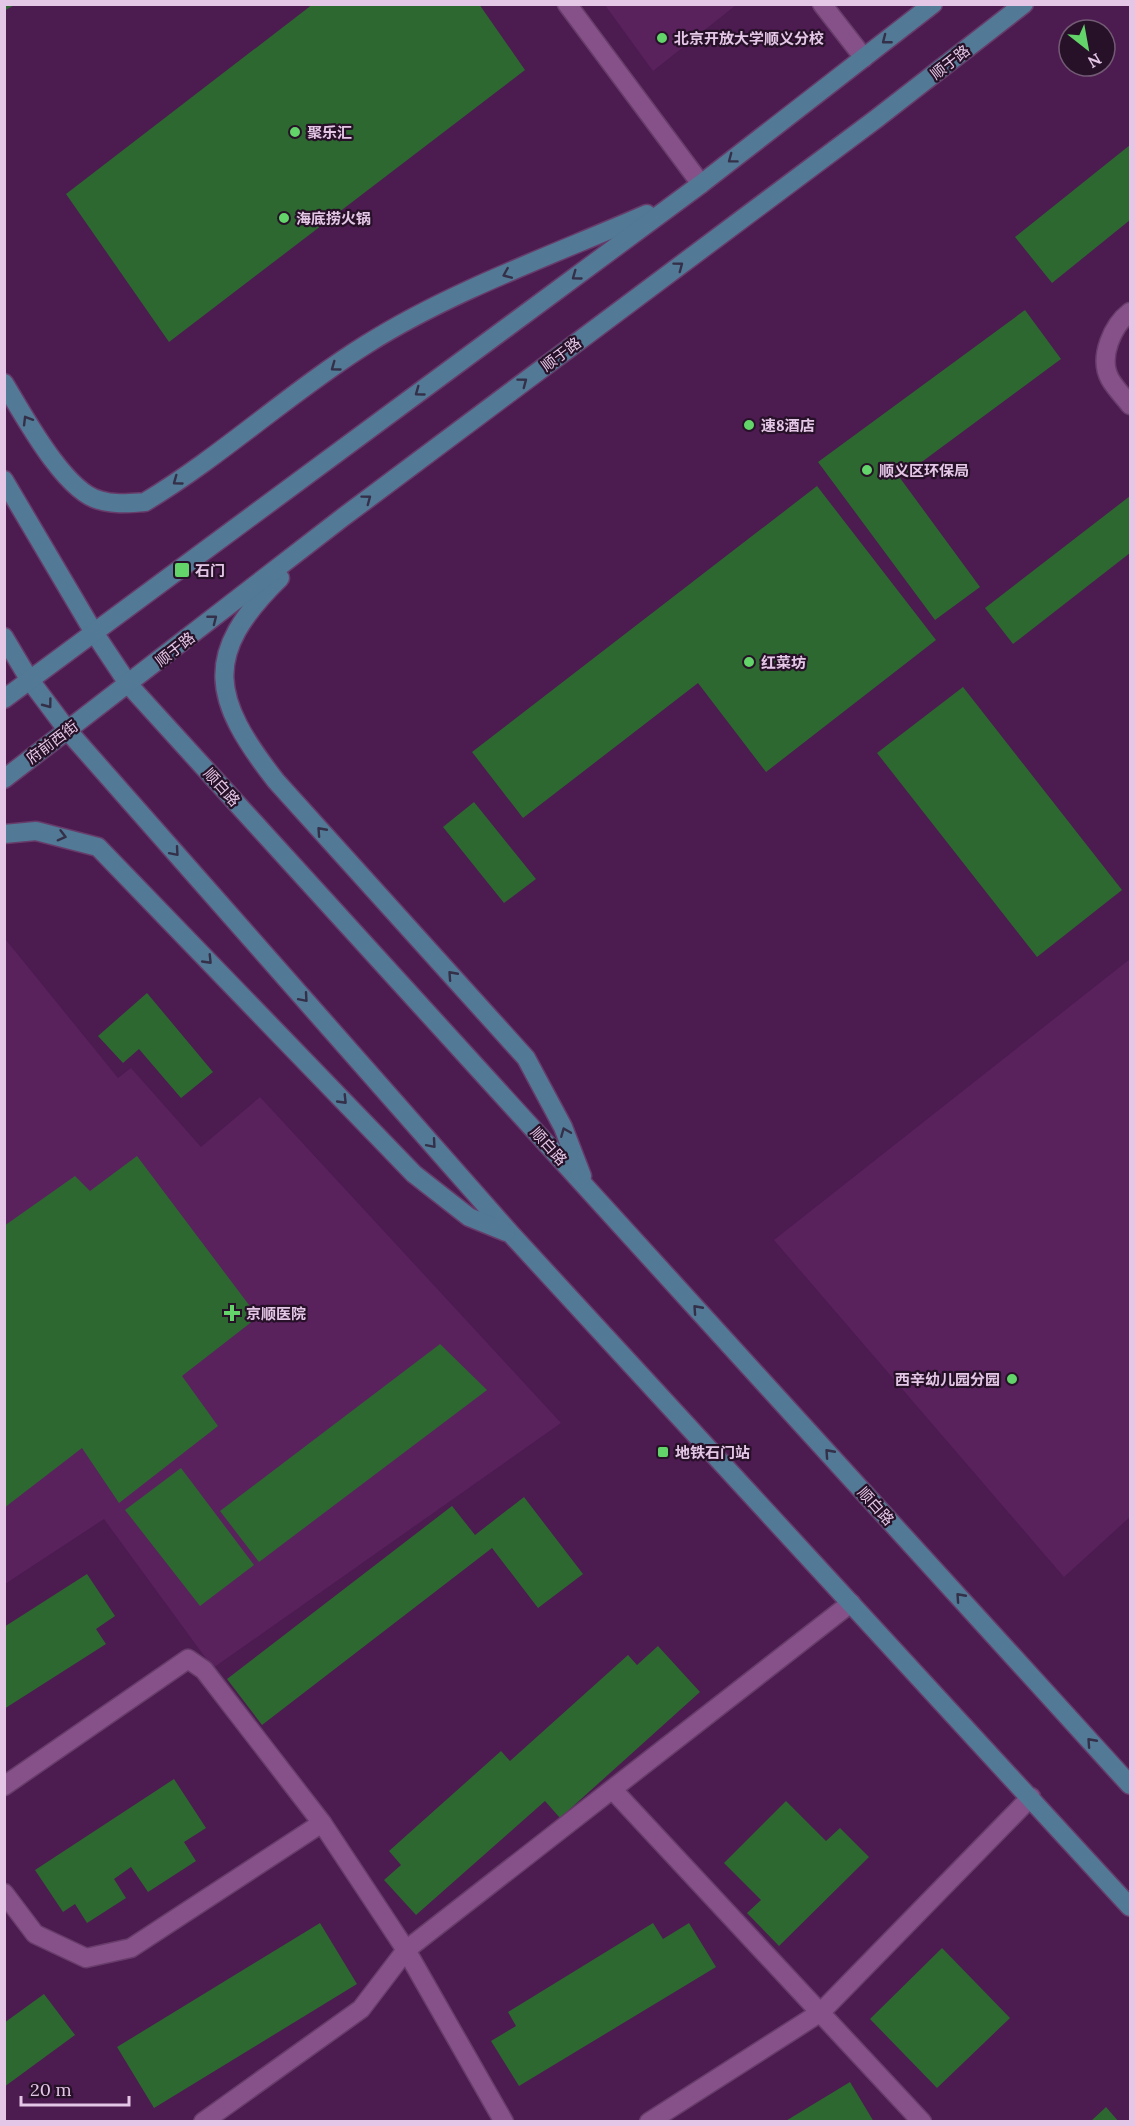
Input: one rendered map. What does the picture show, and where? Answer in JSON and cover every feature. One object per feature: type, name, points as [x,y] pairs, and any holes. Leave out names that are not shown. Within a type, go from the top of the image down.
[{"type":"main road","points":[[4,699],[701,184],[933,4]]},
{"type":"main road","name":"顺于路","points":[[100,706],[342,518],[876,118],[1024,4]]},
{"type":"main road","points":[[4,383],[44,449],[69,479],[97,500],[122,504],[146,502],[386,333],[499,278],[676,202]]},
{"type":"main road","name":"顺白路","points":[[4,480],[93,632],[129,685],[1131,1785]]},
{"type":"main road","points":[[342,518],[274,584],[231,637],[224,669],[225,691],[233,716],[249,747],[276,781],[526,1058],[563,1127],[586,1186]]},
{"type":"main road","points":[[4,637],[29,680],[68,731],[511,1234],[1131,1906]]},
{"type":"main road","name":"府前西街","points":[[4,779],[100,706]]},
{"type":"main road","points":[[4,834],[36,831],[98,847],[414,1174],[469,1217],[511,1234]]},
{"type":"street","points":[[567,4],[701,184]]},
{"type":"street","points":[[822,4],[864,58]]},
{"type":"street","points":[[1131,312],[1121,319],[1106,352],[1109,378],[1131,405]]},
{"type":"street","points":[[203,2121],[361,2009],[406,1950],[851,1603]]},
{"type":"street","points":[[4,1786],[188,1659],[204,1670],[322,1823],[406,1950],[504,2121]]},
{"type":"street","points":[[613,1790],[922,2121]]},
{"type":"street","points":[[649,2121],[821,2012],[1031,1797]]},
{"type":"street","points":[[4,1893],[35,1934],[86,1958],[98,1956],[131,1948],[322,1823]]},
{"type":"shaded area","name":"北京开放大学顺义分校","points":[[605,5],[736,5],[653,71]]},
{"type":"shaded area","name":"京顺医院","points":[[6,940],[118,1078],[131,1068],[201,1147],[260,1097],[561,1423],[213,1668],[104,1519],[5,1584]]},
{"type":"shaded area","name":"西辛幼儿园分园","points":[[1130,959],[1130,1517],[1064,1577],[774,1240]]},
{"type":"building","points":[[4,4],[16,4],[4,11]]},
{"type":"building","name":"聚乐汇","points":[[313,4],[479,4],[525,70],[169,342],[66,194]]},
{"type":"building","points":[[1130,145],[1130,220],[1052,283],[1015,237]]},
{"type":"building","name":"顺义区环保局","points":[[1025,310],[1061,359],[900,478],[980,587],[935,620],[818,462]]},
{"type":"building","name":"红菜坊","points":[[817,486],[936,640],[766,772],[698,683],[523,818],[472,752]]},
{"type":"building","points":[[1130,496],[1130,553],[1013,644],[985,608]]},
{"type":"building","points":[[963,687],[1122,890],[1037,957],[877,753]]},
{"type":"building","points":[[474,802],[536,879],[504,903],[443,827]]},
{"type":"building","points":[[147,993],[213,1072],[181,1098],[139,1049],[123,1063],[98,1036]]},
{"type":"building","points":[[137,1156],[258,1317],[182,1376],[218,1426],[119,1503],[82,1448],[4,1508],[4,1226],[75,1176],[90,1191]]},
{"type":"building","points":[[440,1344],[487,1390],[259,1562],[220,1511]]},
{"type":"building","points":[[181,1468],[254,1565],[200,1606],[125,1510]]},
{"type":"building","points":[[524,1497],[583,1574],[538,1608],[492,1548],[262,1725],[227,1679],[452,1506],[475,1535]]},
{"type":"building","points":[[87,1574],[115,1616],[96,1629],[106,1644],[4,1709],[4,1627]]},
{"type":"building","points":[[658,1646],[700,1692],[560,1818],[545,1801],[416,1915],[384,1880],[401,1865],[389,1851],[501,1751],[510,1761],[628,1655],[637,1665]]},
{"type":"building","points":[[174,1779],[206,1828],[184,1842],[196,1861],[148,1892],[131,1867],[114,1879],[126,1898],[87,1923],[75,1904],[63,1912],[35,1870]]},
{"type":"building","points":[[786,1801],[826,1841],[840,1828],[869,1857],[779,1946],[747,1913],[761,1900],[724,1863]]},
{"type":"building","points":[[320,1923],[357,1984],[154,2108],[117,2047]]},
{"type":"building","points":[[653,1923],[663,1939],[689,1923],[716,1967],[519,2086],[491,2041],[516,2026],[508,2012]]},
{"type":"building","points":[[942,1948],[1010,2018],[937,2088],[870,2019]]},
{"type":"building","points":[[44,1994],[75,2035],[4,2087],[4,2023]]},
{"type":"building","points":[[850,2082],[874,2122],[784,2122]]},
{"type":"building","points":[[1106,2107],[1119,2122],[1090,2122]]},
{"type":"place","name":"北京开放大学顺义分校","points":[[662,38]]},
{"type":"place","name":"聚乐汇","points":[[295,132]]},
{"type":"place","name":"海底捞火锅","points":[[284,218]]},
{"type":"place","name":"速8酒店","points":[[749,425]]},
{"type":"place","name":"顺义区环保局","points":[[867,470]]},
{"type":"place","name":"石门","points":[[182,570]]},
{"type":"place","name":"红菜坊","points":[[749,662]]},
{"type":"place","name":"京顺医院","points":[[232,1313]]},
{"type":"place","name":"西辛幼儿园分园","points":[[1012,1379]]},
{"type":"place","name":"地铁石门站","points":[[663,1452]]}]
